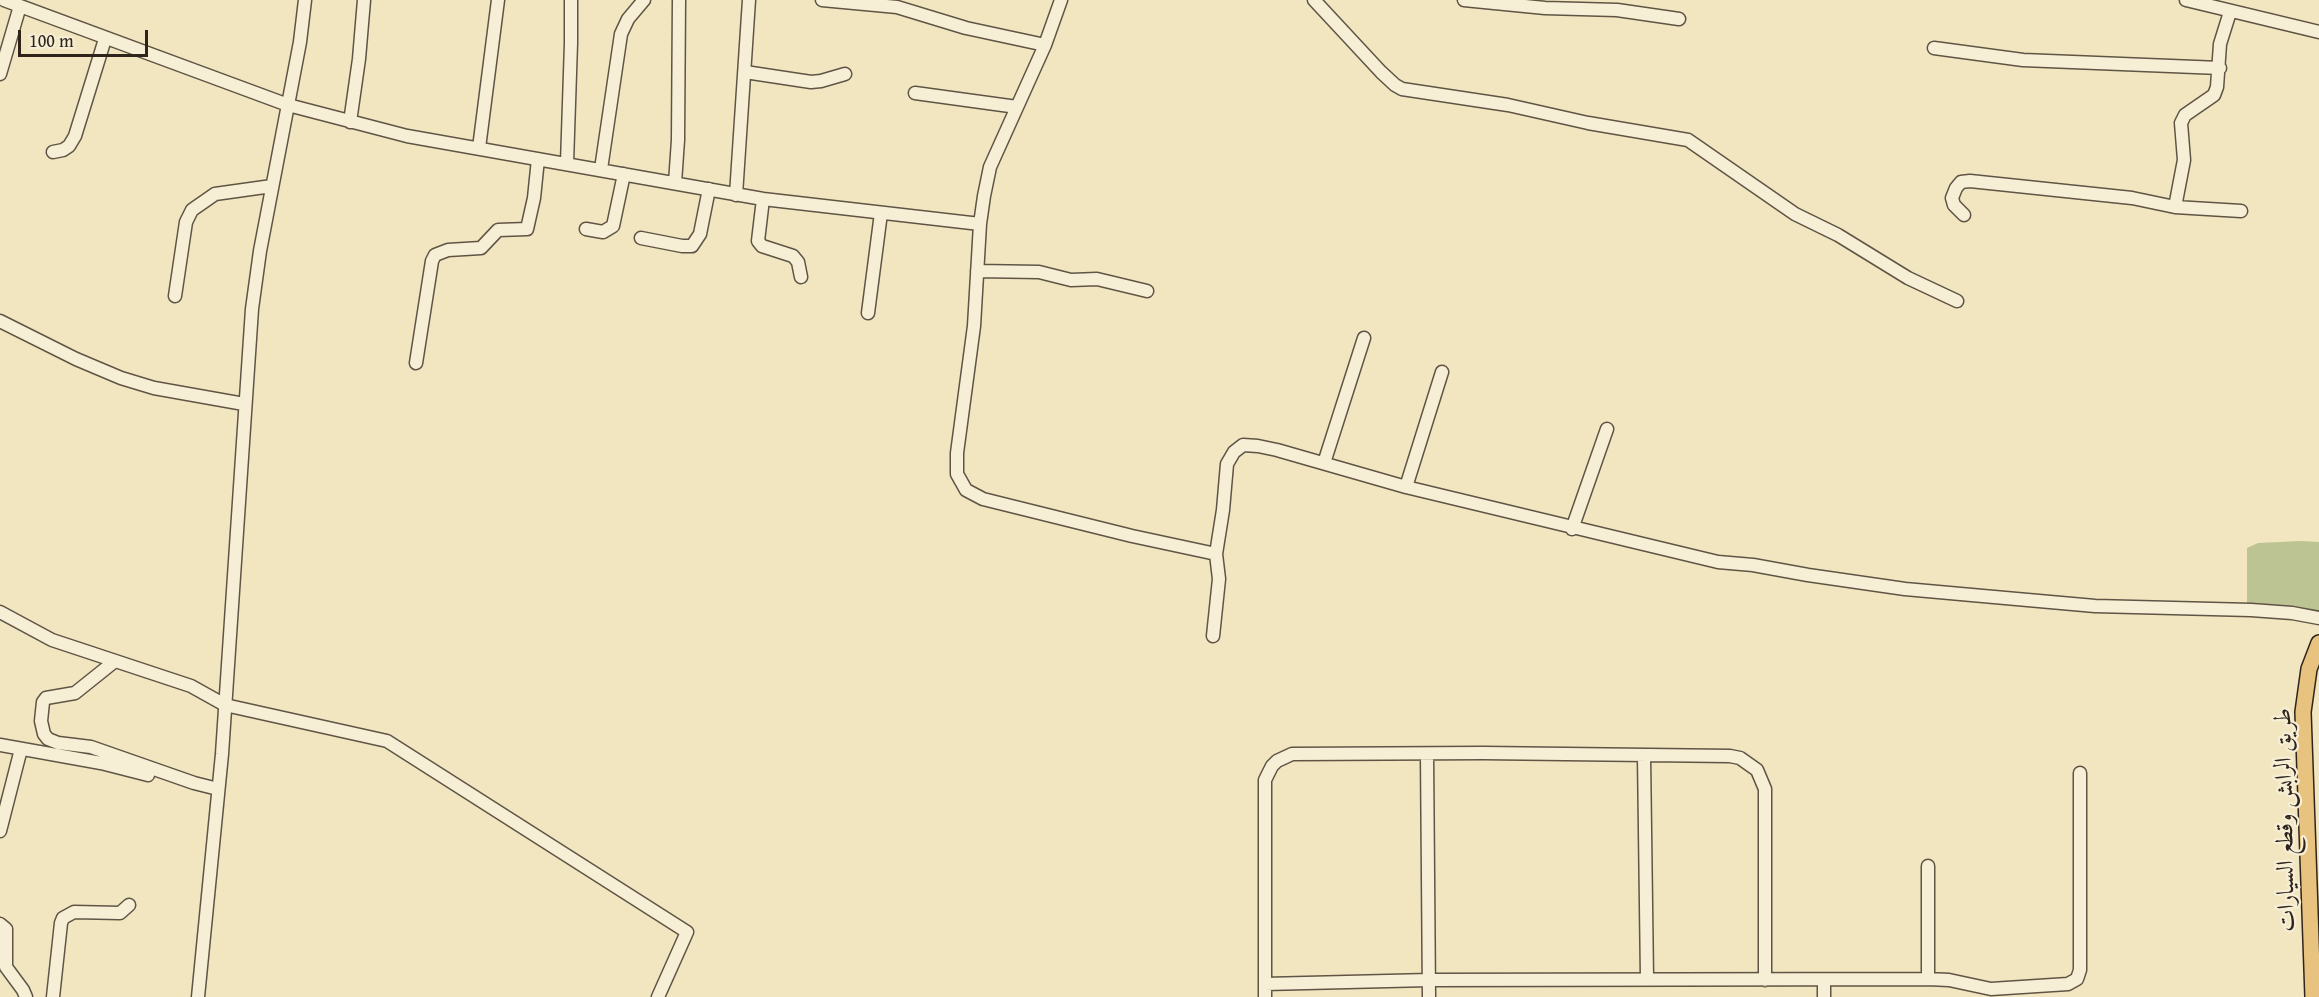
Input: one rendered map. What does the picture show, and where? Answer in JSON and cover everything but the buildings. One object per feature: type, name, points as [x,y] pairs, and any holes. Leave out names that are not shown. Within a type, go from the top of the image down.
[{"type":"main road","name":"طريق الرابش وقطع السيارات","points":[[2313,997],[2303,712],[2309,669],[2319,643]]},
{"type":"street","points":[[4,0],[288,105],[435,142],[567,163],[736,195],[980,224]]},
{"type":"street","points":[[198,997],[225,705],[252,309],[272,186],[300,42],[305,0]]},
{"type":"street","points":[[350,122],[364,0]]},
{"type":"street","points":[[479,148],[498,0]]},
{"type":"street","points":[[567,163],[571,0]]},
{"type":"street","points":[[601,169],[621,34],[628,19],[644,0]]},
{"type":"street","points":[[675,183],[678,140],[679,0]]},
{"type":"street","points":[[736,195],[750,0]]},
{"type":"street","points":[[822,0],[897,7],[966,28],[1045,45]]},
{"type":"street","points":[[1061,0],[1045,45],[990,167],[980,224],[974,326],[957,453],[957,474],[966,490],[983,499],[1216,554]]},
{"type":"street","points":[[1314,0],[1395,85],[1688,140],[1795,214],[1838,235],[1908,278],[1957,301]]},
{"type":"street","points":[[1464,0],[1534,7],[1617,10],[1679,19]]},
{"type":"street","points":[[2186,0],[2319,32]]},
{"type":"street","points":[[0,74],[20,6]]},
{"type":"street","points":[[2175,207],[2184,160],[2181,123],[2185,115],[2214,94],[2220,68],[2220,44],[2230,12]]},
{"type":"street","points":[[52,152],[69,146],[75,135],[105,39]]},
{"type":"street","points":[[1934,48],[2023,60],[2220,68]]},
{"type":"street","points":[[745,72],[811,82],[845,74]]},
{"type":"street","points":[[915,93],[1017,107]]},
{"type":"street","points":[[416,363],[432,261],[435,255],[448,250],[481,248],[498,230],[527,230],[534,198],[538,159]]},
{"type":"street","points":[[586,230],[603,232],[613,226],[624,174]]},
{"type":"street","points":[[1964,215],[1954,205],[1952,198],[1961,182],[1970,181],[2132,198],[2175,207],[2241,212]]},
{"type":"street","points":[[175,296],[186,222],[192,210],[215,194],[272,186]]},
{"type":"street","points":[[641,238],[692,246],[700,234],[709,189]]},
{"type":"street","points":[[763,199],[758,241],[762,246],[793,256],[798,262],[801,277]]},
{"type":"street","points":[[868,313],[881,213]]},
{"type":"street","points":[[977,271],[1039,272],[1071,280],[1097,279],[1147,291]]},
{"type":"street","points":[[0,321],[76,359],[121,378],[154,388],[244,404]]},
{"type":"street","points":[[1324,463],[1364,338]]},
{"type":"street","points":[[1406,488],[1442,372]]},
{"type":"street","points":[[1572,529],[1606,429]]},
{"type":"street","points":[[1213,636],[1219,579],[1216,554],[1227,464],[1234,452],[1243,445],[1258,446],[1406,488],[1572,529],[1718,562],[1753,564],[1808,575],[1905,589],[2095,606],[2251,610],[2292,613],[2319,618]]},
{"type":"street","points":[[0,612],[52,640],[191,686],[225,705],[387,741],[687,932],[658,997]]},
{"type":"street","points":[[115,661],[75,693],[46,698],[43,702],[41,721],[44,734],[48,739],[58,743],[91,747],[218,793]]},
{"type":"street","points":[[0,745],[122,768],[218,793]]},
{"type":"street","points":[[0,831],[21,749]]},
{"type":"street","points":[[1766,980],[1765,789],[1762,779],[1749,763],[1730,756],[1483,753],[1292,754],[1272,766],[1268,773],[1264,788],[1265,991],[1429,980],[1647,979],[1766,980],[1824,980],[1928,979],[2001,989],[2068,984],[2077,980],[2080,970],[2080,774]]},
{"type":"street","points":[[1427,754],[1429,997]]},
{"type":"street","points":[[1644,756],[1647,979]]},
{"type":"street","points":[[1928,866],[1928,979]]},
{"type":"street","points":[[52,997],[60,923],[63,918],[74,912],[120,913],[129,905]]},
{"type":"street","points":[[0,924],[6,929],[6,967],[26,997]]},
{"type":"street","points":[[1824,980],[1824,997]]},
{"type":"green space","points":[[2319,542],[2319,613],[2247,603],[2247,548],[2258,543]]}]
